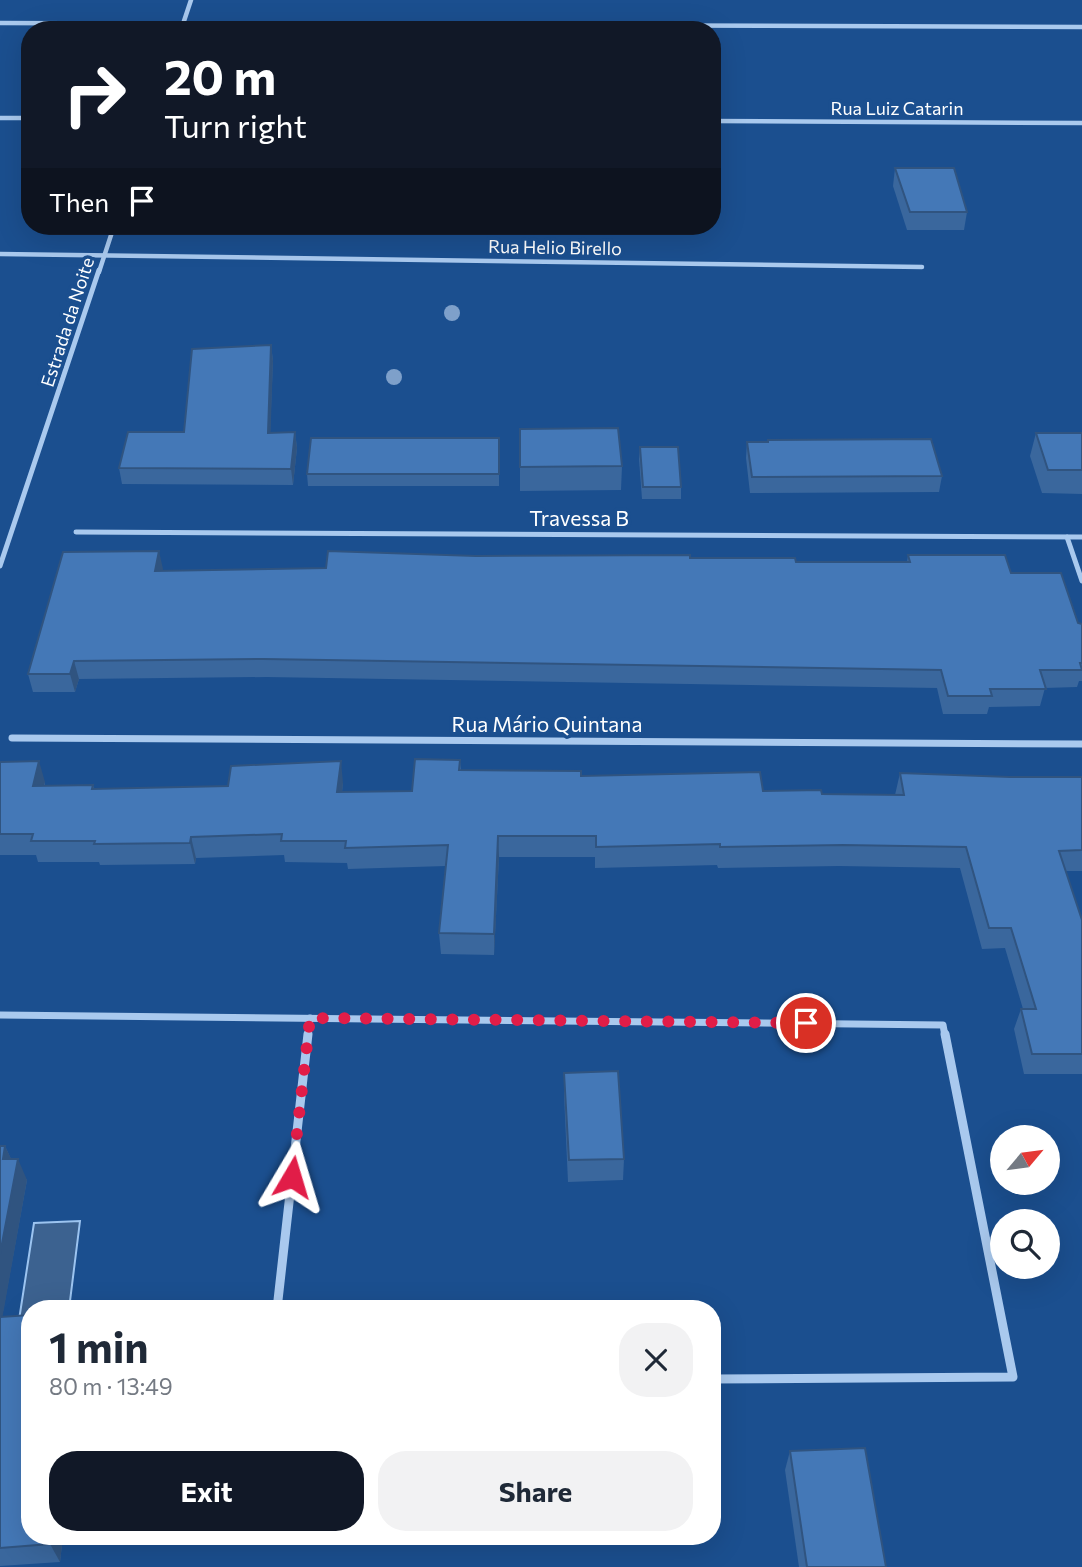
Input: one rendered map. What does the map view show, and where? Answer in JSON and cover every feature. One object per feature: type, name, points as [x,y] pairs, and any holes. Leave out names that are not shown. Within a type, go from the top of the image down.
[{"type":"street","points":[[184,21],[191,0]]},
{"type":"street","points":[[0,23],[21,23]]},
{"type":"street","points":[[721,27],[1082,27]]},
{"type":"street","points":[[0,118],[21,118]]},
{"type":"street","name":"Rua Luiz Catarin","points":[[721,121],[1082,123]]},
{"type":"street","name":"Estrada da Noite","points":[[0,566],[49,427],[111,235]]},
{"type":"street","name":"Rua Helio Birello","points":[[0,254],[922,267]]},
{"type":"street","name":"Travessa B","points":[[76,532],[1082,537]]},
{"type":"street","points":[[1067,537],[1082,581]]},
{"type":"street","name":"Rua Mário Quintana","points":[[12,738],[1082,744]]},
{"type":"street","points":[[0,1015],[943,1025],[1013,1377],[721,1379]]},
{"type":"street","points":[[278,1300],[310,1018]]},
{"type":"water","points":[[80,1221],[70,1300],[22,1300],[34,1223]]},
{"type":"building","points":[[895,168],[954,168],[967,212],[910,212]]},
{"type":"building","points":[[271,345],[268,433],[295,432],[291,469],[119,468],[128,432],[184,432],[192,349]]},
{"type":"building","points":[[618,428],[622,466],[520,467],[520,429]]},
{"type":"building","points":[[1036,433],[1082,433],[1082,470],[1048,470]]},
{"type":"building","points":[[311,438],[499,438],[499,474],[307,474]]},
{"type":"building","points":[[931,439],[942,476],[752,477],[747,442],[768,440]]},
{"type":"building","points":[[640,447],[678,447],[681,487],[643,487]]},
{"type":"building","points":[[159,551],[155,571],[326,568],[328,551],[476,556],[690,555],[690,558],[795,558],[796,562],[910,562],[908,555],[1005,555],[1011,573],[1061,573],[1078,623],[1082,624],[1082,670],[1040,670],[1046,689],[990,689],[992,696],[948,696],[941,670],[264,659],[74,661],[70,674],[28,674],[63,552]]},
{"type":"building","points":[[415,759],[460,760],[459,770],[581,771],[581,776],[760,772],[763,791],[821,790],[822,794],[904,795],[900,773],[1082,777],[1082,850],[1059,851],[1082,920],[1082,1054],[1032,1054],[1021,1009],[1036,1009],[1011,928],[989,928],[966,847],[720,847],[720,844],[596,847],[596,836],[498,836],[494,934],[439,933],[448,845],[345,848],[346,841],[281,841],[282,834],[191,837],[190,843],[94,844],[95,841],[31,841],[33,834],[0,834],[0,762],[39,761],[33,786],[93,785],[92,789],[228,786],[231,766],[341,761],[337,792],[412,791]]},
{"type":"building","points":[[618,1071],[624,1159],[569,1160],[564,1073]]},
{"type":"building","points":[[0,1146],[5,1146],[3,1159],[18,1159],[0,1254]]},
{"type":"building","points":[[21,1316],[21,1545],[38,1545],[0,1548],[0,1317]]},
{"type":"building","points":[[865,1448],[886,1567],[807,1567],[790,1451]]},
{"type":"route","points":[[292,1177],[310,1018],[806,1023]]}]
